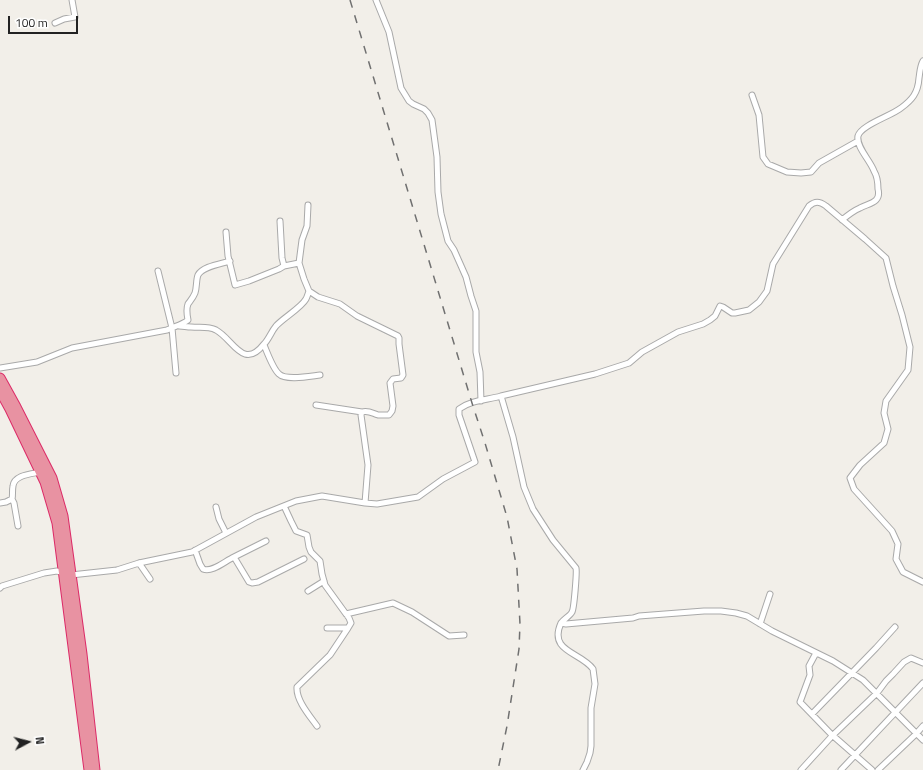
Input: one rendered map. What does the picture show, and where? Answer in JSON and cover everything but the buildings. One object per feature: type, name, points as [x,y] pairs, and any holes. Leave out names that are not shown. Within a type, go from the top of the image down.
[{"type":"highway","points":[[0,378],[16,406],[52,478],[63,516],[67,573],[89,770]]},
{"type":"highway","points":[[0,391],[45,482],[57,523],[81,647],[96,770]]},
{"type":"street","points":[[55,23],[64,19],[75,17],[72,0]]},
{"type":"street","points":[[376,0],[389,32],[401,88],[409,101],[424,109],[432,120],[437,157],[438,192],[441,214],[448,240],[466,277],[476,311],[476,352],[480,372],[481,401]]},
{"type":"street","points":[[842,220],[852,212],[875,202],[878,198],[879,191],[875,172],[870,161],[860,147],[858,135],[861,130],[867,126],[899,110],[908,103],[914,96],[923,61]]},
{"type":"street","points":[[752,95],[759,116],[763,157],[768,164],[787,172],[811,172],[819,163],[858,141]]},
{"type":"street","points":[[0,588],[44,572],[57,571],[67,573],[117,570],[140,563],[192,552],[256,517],[296,501],[322,496],[377,504],[418,497],[443,479],[475,462],[459,415],[459,409],[465,405],[595,374],[629,363],[642,352],[678,332],[703,324],[710,320],[715,316],[720,306],[723,306],[732,313],[749,310],[759,302],[766,291],[773,264],[809,206],[814,202],[820,202],[826,206],[886,258],[910,347],[908,370],[886,401],[884,413],[888,429],[884,443],[860,465],[850,478],[854,489],[892,531],[898,544],[896,559],[903,572],[923,582]]},
{"type":"street","points":[[308,205],[307,226],[302,240],[300,263],[309,291],[318,297],[340,304],[357,316],[396,335],[399,338],[403,375],[402,378],[393,379],[390,383],[393,406],[389,415],[379,415],[370,412],[316,405]]},
{"type":"street","points":[[280,220],[282,258],[284,266]]},
{"type":"street","points":[[226,232],[228,256],[235,284],[249,281],[284,266],[300,263]]},
{"type":"street","points":[[0,368],[37,362],[72,348],[167,330],[185,323],[188,320],[188,304],[193,298],[196,290],[199,273],[205,268],[230,261]]},
{"type":"street","points":[[158,271],[174,327],[176,373]]},
{"type":"street","points":[[174,327],[204,327],[215,330],[223,335],[240,352],[246,355],[251,355],[264,345],[276,327],[305,301],[309,291]]},
{"type":"street","points":[[264,345],[275,370],[279,375],[286,377],[320,375]]},
{"type":"street","points":[[501,396],[524,487],[533,509],[553,540],[576,568],[577,573],[573,611],[561,623],[558,636],[559,641],[567,651],[586,662],[594,669],[595,684],[591,708],[591,746],[587,762],[582,770]]},
{"type":"street","points":[[362,412],[361,415],[368,465],[365,503]]},
{"type":"street","points":[[18,526],[12,499],[13,484],[20,477],[40,472]]},
{"type":"street","points":[[0,503],[12,499]]},
{"type":"street","points":[[284,506],[296,530],[300,533],[307,534],[311,552],[320,561],[325,585],[351,623],[330,655],[296,687],[296,692],[305,710],[317,726]]},
{"type":"street","points":[[216,507],[218,519],[226,533]]},
{"type":"street","points":[[195,550],[200,564],[203,569],[206,570],[214,568],[266,541]]},
{"type":"street","points":[[234,557],[252,583],[258,582],[304,559]]},
{"type":"street","points":[[140,563],[150,579]]},
{"type":"street","points":[[308,591],[324,581]]},
{"type":"street","points":[[760,624],[770,594]]},
{"type":"street","points":[[346,614],[393,603],[412,612],[449,636],[464,635]]},
{"type":"street","points":[[561,623],[566,624],[633,618],[638,616],[704,611],[721,611],[747,616],[852,672],[864,680],[923,740]]},
{"type":"street","points":[[812,714],[895,627]]},
{"type":"street","points":[[327,628],[348,628]]},
{"type":"street","points":[[816,653],[809,666],[810,675],[800,702],[833,735],[872,770]]},
{"type":"street","points":[[801,770],[904,662],[911,658],[923,663]]},
{"type":"street","points":[[841,770],[923,683]]},
{"type":"street","points":[[878,770],[923,726]]},
{"type":"railway","points":[[350,0],[507,517],[517,569],[520,624],[519,649],[507,726],[498,770]]}]
